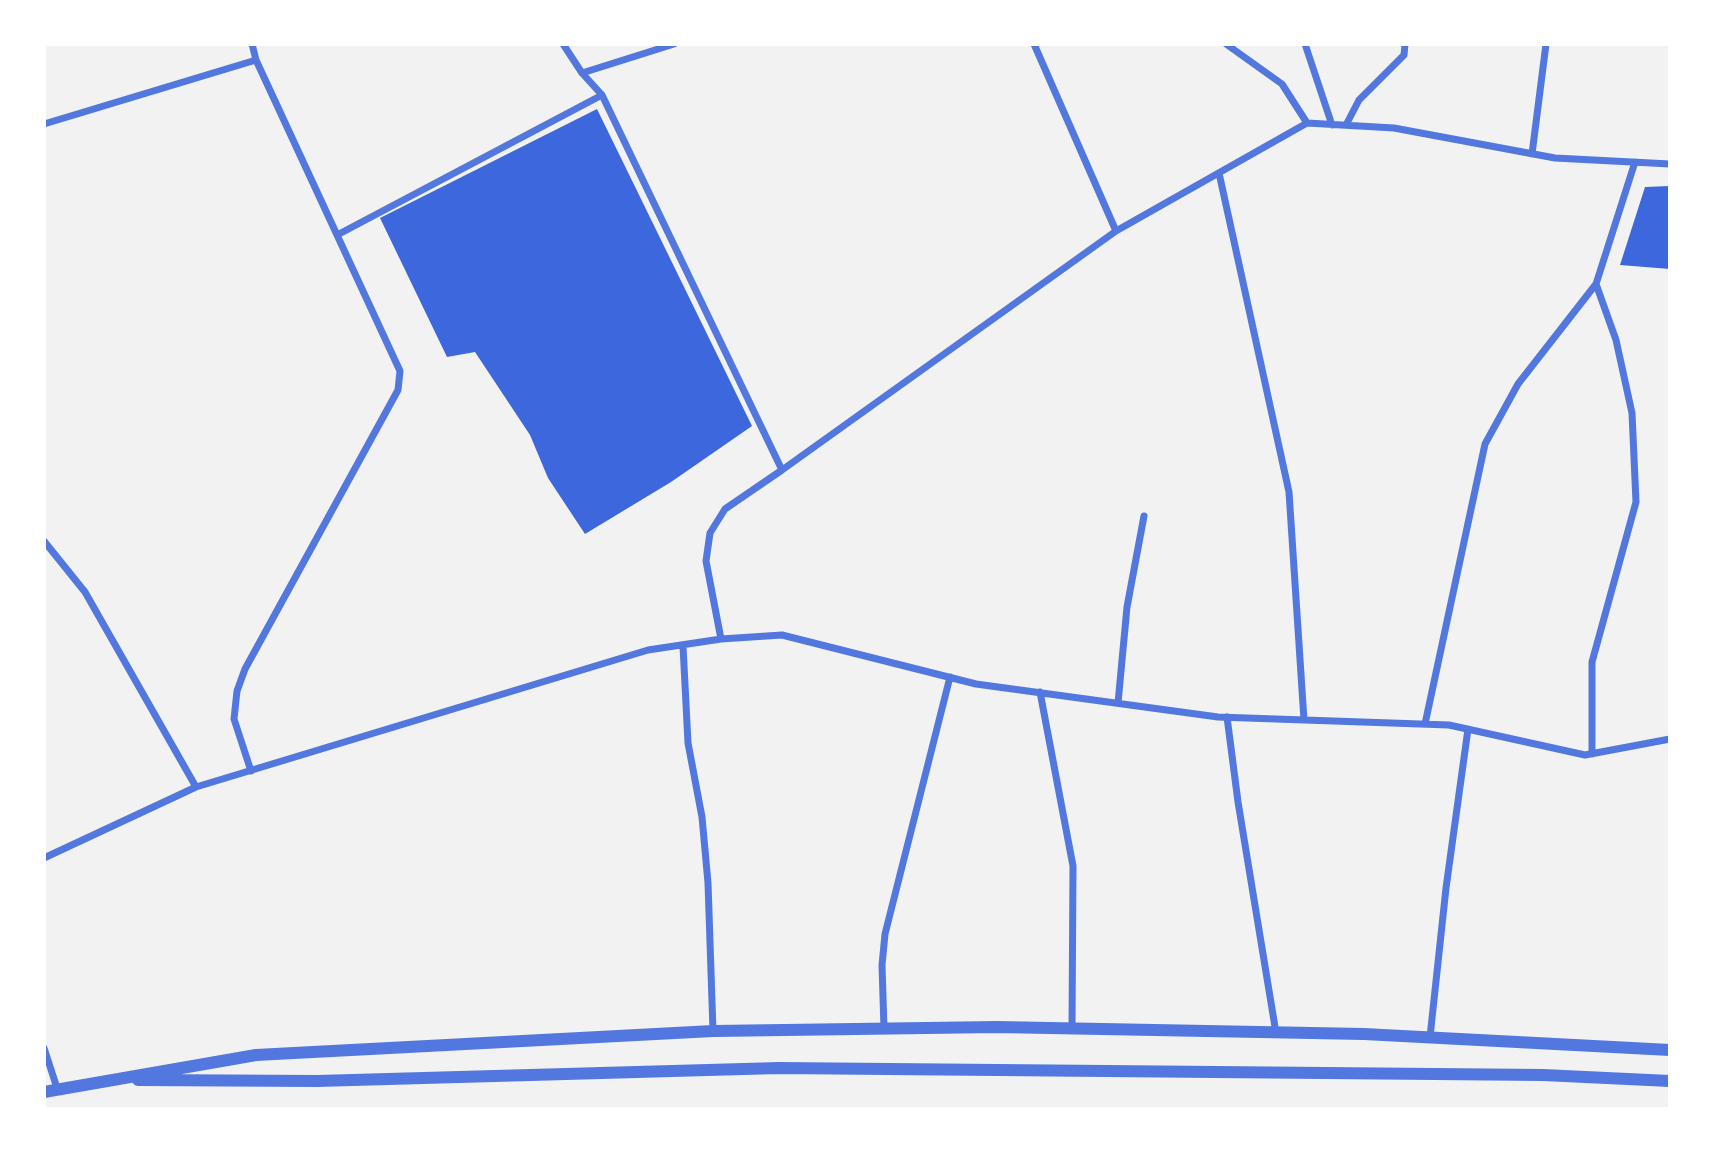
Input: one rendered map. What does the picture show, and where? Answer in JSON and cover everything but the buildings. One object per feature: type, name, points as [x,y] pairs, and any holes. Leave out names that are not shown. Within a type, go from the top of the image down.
[{"type":"street","points":[[251,771],[234,719],[237,691],[245,669],[398,390],[400,371],[339,234],[256,60],[252,44]]},
{"type":"street","points":[[564,44],[582,73],[602,95],[782,470]]},
{"type":"street","points":[[582,73],[674,44]]},
{"type":"street","points":[[1034,44],[1116,231]]},
{"type":"street","points":[[1226,44],[1282,84],[1307,123]]},
{"type":"street","points":[[1305,44],[1332,125]]},
{"type":"street","points":[[1346,125],[1359,100],[1404,55],[1405,44]]},
{"type":"street","points":[[1532,154],[1546,44]]},
{"type":"street","points":[[44,124],[256,60]]},
{"type":"street","points":[[339,234],[602,95]]},
{"type":"street","points":[[720,639],[706,561],[710,533],[725,509],[1116,231],[1307,123],[1394,128],[1555,158],[1670,164]]},
{"type":"street","points":[[1425,724],[1485,444],[1518,384],[1596,284],[1635,162]]},
{"type":"street","points":[[1219,173],[1289,492],[1304,720]]},
{"type":"street","points":[[1592,754],[1592,662],[1636,502],[1632,413],[1616,340],[1596,284]]},
{"type":"street","points":[[1118,703],[1127,607],[1144,516]]},
{"type":"street","points":[[44,541],[85,592],[197,787]]},
{"type":"street","points":[[44,858],[197,787],[648,650],[720,639],[782,635],[950,677],[1040,692],[1227,717],[1425,724],[1468,729],[1585,755],[1670,738]]},
{"type":"street","points":[[683,646],[688,743],[702,817],[708,883],[713,1031]]},
{"type":"street","points":[[884,1029],[882,965],[885,934],[950,677]]},
{"type":"street","points":[[1040,692],[1073,866],[1072,1029]]},
{"type":"street","points":[[1227,717],[1240,815],[1276,1032]]},
{"type":"street","points":[[1430,1037],[1446,888],[1468,729]]},
{"type":"street","points":[[44,1092],[256,1055],[713,1031],[1072,1029],[1276,1032],[1430,1037],[1670,1051]]},
{"type":"street","points":[[44,1048],[57,1088]]},
{"type":"street","points":[[103,1080],[317,1081],[751,1068],[1011,1068],[1543,1074],[1670,1081]]}]
